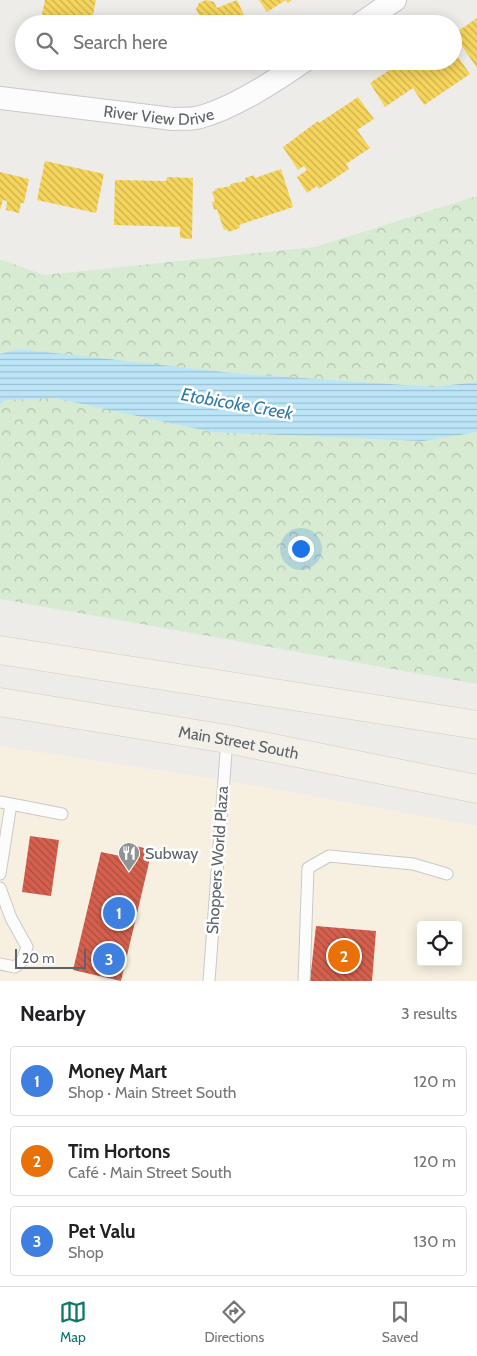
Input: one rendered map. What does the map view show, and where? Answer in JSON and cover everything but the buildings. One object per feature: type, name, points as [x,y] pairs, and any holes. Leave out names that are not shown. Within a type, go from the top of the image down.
[{"type":"main road","points":[[0,650],[477,725]]},
{"type":"main road","name":"Main Street South","points":[[0,702],[227,738],[477,789]]},
{"type":"street","points":[[373,15],[395,0]]},
{"type":"street","name":"River View Drive","points":[[0,98],[173,118],[198,118],[273,83],[291,70]]},
{"type":"lane","name":"Shoppers World Plaza","points":[[209,981],[227,738]]},
{"type":"lane","points":[[0,874],[5,804],[62,814]]},
{"type":"lane","points":[[304,981],[308,868],[329,856],[413,864],[447,874]]},
{"type":"lane","points":[[0,888],[11,918],[27,947],[22,961],[15,967],[0,964]]},
{"type":"shaded area","points":[[0,746],[223,780],[477,826],[477,981],[0,981]]},
{"type":"green space","points":[[477,196],[477,684],[0,599],[0,259],[44,275],[315,247]]},
{"type":"water","name":"Etobicoke Creek","points":[[19,349],[242,374],[433,387],[477,382],[477,432],[423,441],[212,432],[54,398],[7,400],[0,403],[0,354]]},
{"type":"place","name":"Subway","points":[[129,872]]},
{"type":"place","name":"Money Mart","points":[[119,913]]},
{"type":"place","name":"Tim Hortons","points":[[344,956]]},
{"type":"place","name":"Pet Valu","points":[[109,959]]}]
